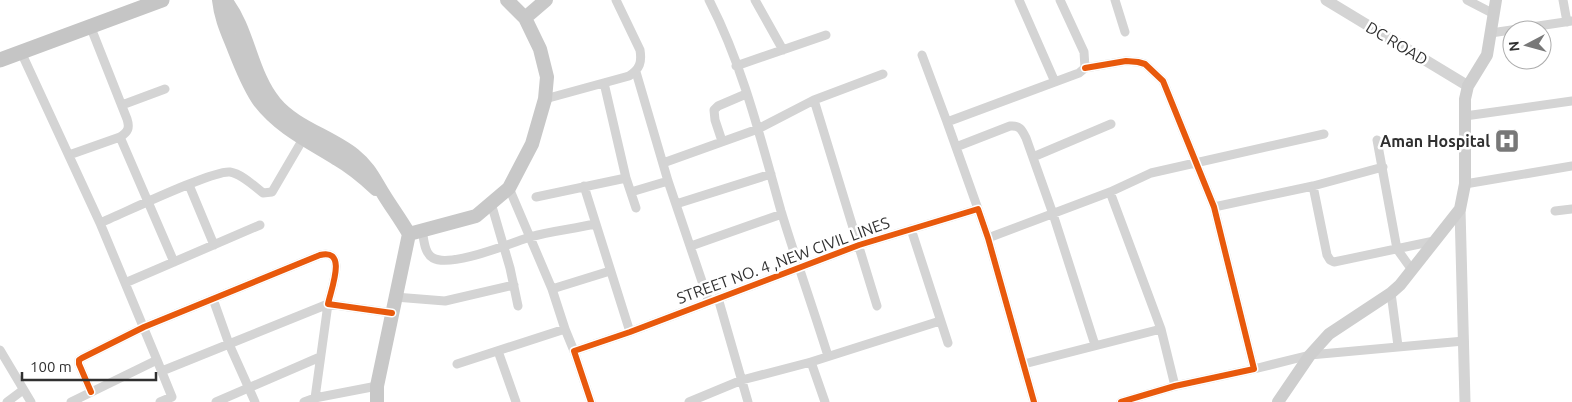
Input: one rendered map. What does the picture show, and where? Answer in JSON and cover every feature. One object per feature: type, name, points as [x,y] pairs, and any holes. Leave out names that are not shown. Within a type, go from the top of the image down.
[{"type":"highway","points":[[0,60],[162,0]]},
{"type":"main road","points":[[219,0],[221,15],[240,65],[255,95],[281,124],[357,172],[384,195],[415,232]]},
{"type":"main road","points":[[225,0],[238,22],[265,90],[276,104],[292,118],[354,155],[370,169],[384,195]]},
{"type":"main road","points":[[415,232],[476,216],[509,188],[532,144],[546,99],[547,77],[540,49],[525,18],[507,0]]},
{"type":"main road","points":[[525,18],[546,0]]},
{"type":"main road","points":[[1278,402],[1310,355],[1336,329],[1391,293],[1412,270],[1460,209],[1465,184],[1465,99],[1468,86],[1487,55],[1496,0]]},
{"type":"main road","points":[[376,402],[377,386],[395,297],[415,232]]},
{"type":"street","points":[[546,99],[629,76],[636,72],[642,59],[640,50],[616,0]]},
{"type":"street","points":[[709,0],[719,20],[758,128],[782,214],[828,356]]},
{"type":"street","points":[[755,0],[783,50]]},
{"type":"street","points":[[1019,0],[1055,82]]},
{"type":"street","points":[[1060,0],[1084,52],[1085,68]]},
{"type":"street","points":[[1115,0],[1125,32]]},
{"type":"street","name":"DC ROAD","points":[[1326,0],[1468,86]]},
{"type":"street","points":[[1467,0],[1494,14]]},
{"type":"street","points":[[1492,33],[1570,22],[1562,0]]},
{"type":"street","points":[[69,155],[120,137],[126,134],[128,128],[122,105],[90,28]]},
{"type":"street","points":[[736,66],[826,35]]},
{"type":"street","points":[[21,52],[100,223],[173,399],[160,402]]},
{"type":"street","points":[[922,55],[988,238],[1034,402]]},
{"type":"street","points":[[947,122],[1079,73],[1085,68],[1126,61],[1145,64],[1151,68],[1163,81],[1214,207],[1254,369]]},
{"type":"street","points":[[636,72],[668,181],[742,380],[748,402]]},
{"type":"street","points":[[663,163],[758,128],[814,100],[883,74]]},
{"type":"street","points":[[604,83],[626,178],[636,208]]},
{"type":"street","points":[[122,105],[165,88]]},
{"type":"street","points":[[722,142],[714,110],[718,106],[746,94]]},
{"type":"street","points":[[814,100],[877,306]]},
{"type":"street","points":[[1465,116],[1572,101]]},
{"type":"street","points":[[1033,157],[1111,124]]},
{"type":"street","points":[[956,147],[1010,126],[1018,126],[1023,132],[1053,214],[1094,345]]},
{"type":"street","points":[[988,238],[1110,192],[1151,173],[1324,134]]},
{"type":"street","points":[[120,137],[174,262]]},
{"type":"street","points":[[100,223],[217,174],[231,172],[263,193],[272,192],[303,139]]},
{"type":"street","points":[[1377,140],[1397,250],[1412,270]]},
{"type":"street","points":[[1465,184],[1572,166]]},
{"type":"street","points":[[1214,207],[1313,186],[1383,167]]},
{"type":"street","points":[[676,204],[771,174]]},
{"type":"street","points":[[536,197],[626,178]]},
{"type":"street","points":[[631,192],[668,181]]},
{"type":"street","points":[[189,185],[214,245]]},
{"type":"street","points":[[584,186],[630,332]]},
{"type":"street","points":[[1313,186],[1330,260],[1334,262],[1434,241]]},
{"type":"street","points":[[509,188],[552,289],[591,402]]},
{"type":"street","points":[[1110,192],[1161,329],[1175,386]]},
{"type":"street","points":[[491,203],[504,246],[518,306]]},
{"type":"street","name":"STREET NO. 4 ,NEW CIVIL LINES","points":[[574,351],[630,332],[859,245],[978,209]]},
{"type":"street","points":[[1460,209],[1465,402]]},
{"type":"street","points":[[1555,211],[1572,209]]},
{"type":"street","points":[[691,246],[782,214]]},
{"type":"street","points":[[415,232],[432,257],[455,259],[530,237],[595,224]]},
{"type":"street","points":[[125,283],[260,225]]},
{"type":"street","points":[[911,229],[948,343]]},
{"type":"street","points":[[91,392],[80,368],[80,360],[144,327],[328,253],[333,255],[336,262],[314,398]]},
{"type":"street","points":[[552,289],[610,271]]},
{"type":"street","points":[[395,297],[446,301],[514,285]]},
{"type":"street","points":[[1391,293],[1398,346]]},
{"type":"street","points":[[213,299],[229,344],[255,402]]},
{"type":"street","points":[[162,372],[328,304],[392,313]]},
{"type":"street","points":[[689,402],[742,380],[811,362],[940,321]]},
{"type":"street","points":[[457,364],[565,329]]},
{"type":"street","points":[[1024,364],[1161,329]]},
{"type":"street","points":[[1121,402],[1175,386],[1310,355],[1464,340]]},
{"type":"street","points":[[0,350],[3,364],[31,402]]},
{"type":"street","points":[[498,351],[516,402]]},
{"type":"street","points":[[216,402],[320,357]]},
{"type":"street","points":[[71,402],[157,360]]},
{"type":"street","points":[[811,362],[825,402]]},
{"type":"street","points":[[304,402],[314,398],[377,386]]},
{"type":"street","points":[[7,402],[23,390]]},
{"type":"cycle path","points":[[1085,68],[1126,61],[1138,62],[1145,64],[1163,81],[1214,207],[1254,369],[1175,386],[1121,402]]},
{"type":"cycle path","points":[[591,402],[574,351],[630,332],[859,245],[978,209],[988,238],[1034,402]]},
{"type":"cycle path","points":[[91,392],[79,364],[79,360],[82,358],[144,327],[320,255],[329,254],[336,263],[336,271],[328,304],[392,313]]},
{"type":"place","name":"Aman Hospital","points":[[1507,141]]}]
